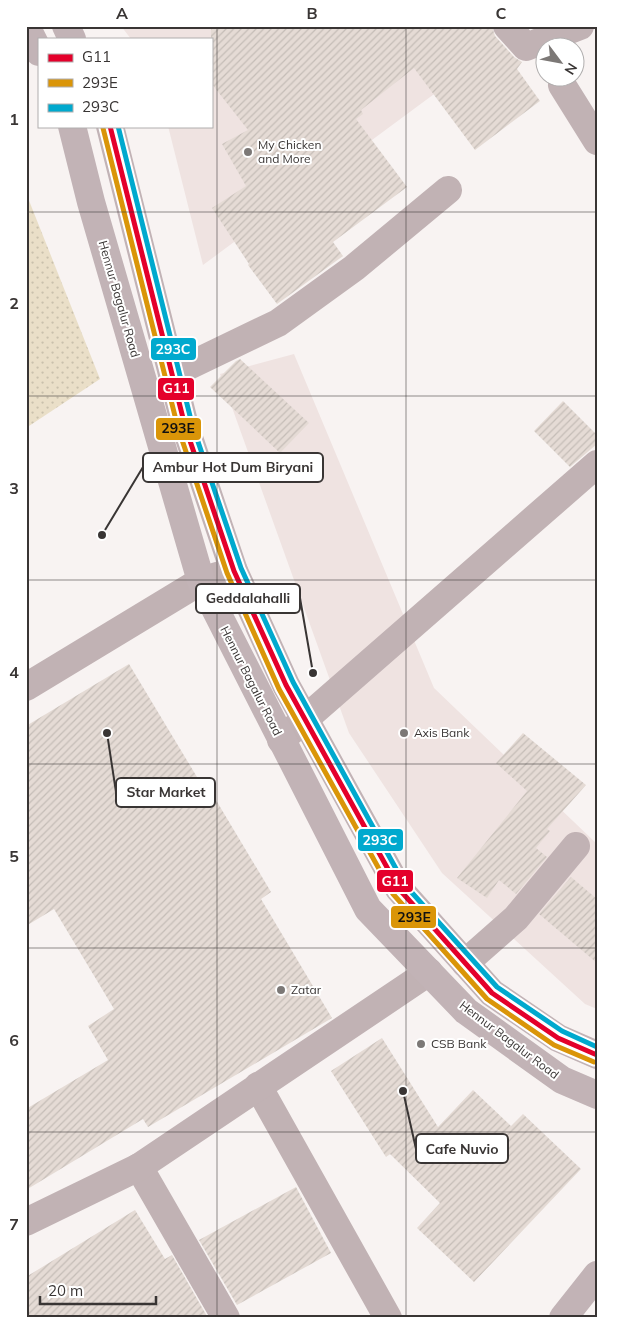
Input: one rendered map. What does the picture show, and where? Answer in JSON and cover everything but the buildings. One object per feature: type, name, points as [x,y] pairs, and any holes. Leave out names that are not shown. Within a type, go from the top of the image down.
[{"type":"main road","points":[[26,26],[38,50]]},
{"type":"main road","points":[[66,26],[72,38]]},
{"type":"main road","name":"Hennur Bagalur Road","points":[[72,128],[91,202],[201,581],[368,910],[466,1011],[562,1080],[597,1094]]},
{"type":"main road","points":[[110,128],[185,426],[234,571],[286,685],[399,889],[492,993],[558,1038],[597,1055]]},
{"type":"main road","points":[[563,1318],[597,1275]]},
{"type":"street","points":[[507,26],[526,47],[580,26]]},
{"type":"street","points":[[564,88],[597,141]]},
{"type":"street","points":[[172,374],[278,323],[354,268],[448,190]]},
{"type":"street","points":[[281,740],[597,464]]},
{"type":"street","points":[[26,688],[201,581],[234,571]]},
{"type":"street","points":[[465,963],[516,918],[576,846]]},
{"type":"street","points":[[26,1222],[139,1167],[429,972]]},
{"type":"street","points":[[258,1086],[388,1318]]},
{"type":"street","points":[[139,1167],[226,1318]]},
{"type":"shaded area","points":[[121,26],[479,26],[495,49],[203,265],[169,128],[212,128],[212,38],[130,38]]},
{"type":"shaded area","points":[[26,193],[100,379],[26,428]]},
{"type":"shaded area","points":[[294,354],[434,688],[597,844],[597,1009],[585,1004],[442,873],[349,733],[220,374]]},
{"type":"transit line","name":"293E","points":[[103,128],[178,428],[227,573],[279,689],[393,894],[487,999],[554,1045],[594,1062]]},
{"type":"transit line","name":"G11","points":[[110,128],[185,426],[234,571],[286,685],[399,889],[492,993],[558,1038],[597,1055]]},
{"type":"transit line","name":"293C","points":[[118,128],[192,424],[241,568],[293,682],[405,885],[497,987],[562,1031],[597,1047]]},
{"type":"place","name":"My Chicken and More","points":[[248,152]]},
{"type":"place","name":"Ambur Hot Dum Biryani","points":[[102,535]]},
{"type":"place","name":"Geddalahalli","points":[[313,673]]},
{"type":"place","name":"Star Market","points":[[107,733]]},
{"type":"place","name":"Axis Bank","points":[[404,733]]},
{"type":"place","name":"Zatar","points":[[281,990]]},
{"type":"place","name":"CSB Bank","points":[[421,1044]]},
{"type":"place","name":"Cafe Nuvio","points":[[403,1091]]}]
